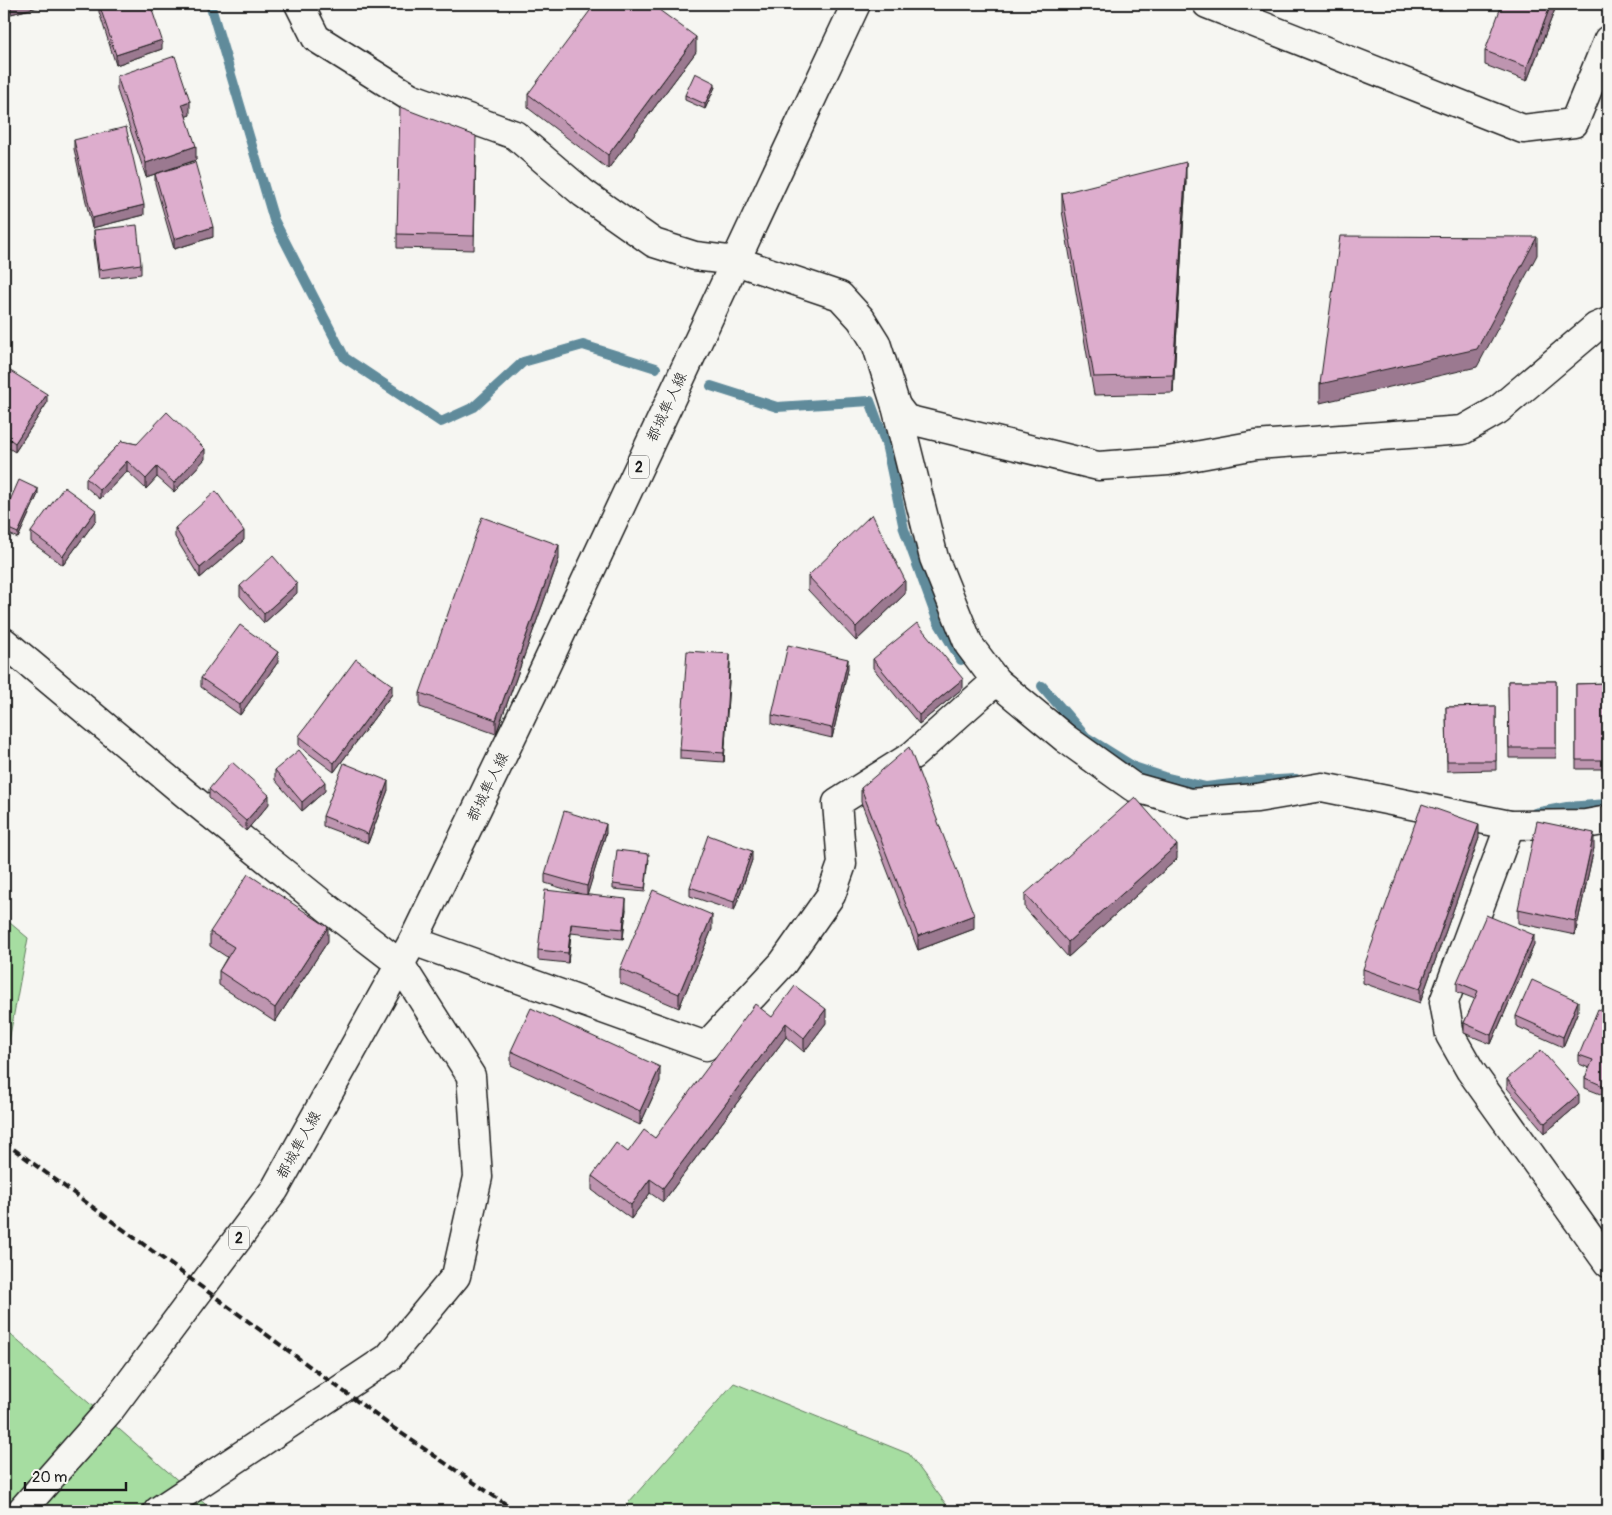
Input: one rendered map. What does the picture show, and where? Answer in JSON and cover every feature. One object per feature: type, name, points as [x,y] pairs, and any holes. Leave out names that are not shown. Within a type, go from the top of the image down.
[{"type":"street","points":[[299,4],[316,38],[410,97],[515,135],[583,193],[654,243],[695,256],[736,261],[840,296],[861,319],[876,343],[896,406],[934,558],[968,646],[996,681],[1066,739],[1133,787],[1190,803],[1257,798],[1322,787],[1510,825],[1586,824],[1608,820]]},
{"type":"street","name":"都城隼人線","points":[[21,1511],[109,1411],[275,1189],[406,952],[542,674],[856,4]]},
{"type":"street","points":[[1207,4],[1522,130],[1574,123],[1608,40]]},
{"type":"street","points":[[896,406],[906,419],[1098,466],[1168,461],[1256,445],[1463,430],[1498,410],[1596,328],[1608,322]]},
{"type":"street","points":[[4,642],[330,910],[406,952],[706,1046],[783,963],[831,895],[842,864],[837,803],[913,755],[996,681]]},
{"type":"street","points":[[1510,825],[1444,1002],[1450,1035],[1470,1070],[1608,1264]]},
{"type":"street","points":[[158,1511],[388,1358],[456,1276],[478,1177],[471,1076],[406,952]]},
{"type":"green space","points":[[4,918],[28,938],[4,1068]]},
{"type":"green space","points":[[4,1329],[213,1511],[4,1511]]},
{"type":"green space","points":[[734,1383],[909,1454],[951,1511],[621,1511]]},
{"type":"building","points":[[99,4],[150,4],[162,40],[116,55]]},
{"type":"building","points":[[595,4],[651,4],[696,37],[608,155],[528,94]]},
{"type":"building","points":[[1502,4],[1551,4],[1527,67],[1485,51]]},
{"type":"building","points":[[175,56],[190,101],[182,104],[196,146],[146,163],[117,76]]},
{"type":"building","points":[[695,73],[715,83],[705,104],[685,95]]},
{"type":"building","points":[[400,107],[476,136],[474,236],[397,234]]},
{"type":"building","points":[[126,127],[144,205],[92,218],[74,140]]},
{"type":"building","points":[[195,162],[213,227],[174,239],[155,174]]},
{"type":"building","points":[[1186,162],[1173,375],[1094,377],[1062,193]]},
{"type":"building","points":[[137,225],[141,264],[99,270],[94,230]]},
{"type":"building","points":[[1340,236],[1537,237],[1477,349],[1320,384]]},
{"type":"building","points":[[4,367],[47,394],[15,443],[4,435]]},
{"type":"building","points":[[167,412],[205,449],[174,483],[157,467],[146,479],[127,461],[100,490],[86,478],[122,441],[137,444]]},
{"type":"building","points":[[19,480],[38,489],[18,533],[4,527],[4,514]]},
{"type":"building","points":[[64,487],[96,510],[63,556],[31,532]]},
{"type":"building","points":[[216,491],[244,531],[200,568],[175,528]]},
{"type":"building","points":[[872,514],[905,580],[856,627],[808,576]]},
{"type":"building","points":[[482,517],[559,545],[496,720],[420,693]]},
{"type":"building","points":[[273,556],[297,584],[264,614],[240,586]]},
{"type":"building","points":[[917,623],[963,679],[919,715],[873,659]]},
{"type":"building","points":[[240,625],[278,652],[240,705],[201,678]]},
{"type":"building","points":[[788,645],[848,659],[832,728],[772,715]]},
{"type":"building","points":[[687,651],[730,654],[724,753],[680,750]]},
{"type":"building","points":[[356,659],[392,685],[334,763],[299,736]]},
{"type":"building","points":[[1508,681],[1556,681],[1556,748],[1509,748]]},
{"type":"building","points":[[1608,683],[1608,760],[1576,760],[1576,684]]},
{"type":"building","points":[[1496,706],[1496,761],[1447,761],[1446,707]]},
{"type":"building","points":[[909,747],[974,915],[918,936],[861,788]]},
{"type":"building","points":[[299,750],[325,782],[302,802],[275,770]]},
{"type":"building","points":[[232,762],[269,795],[246,821],[209,789]]},
{"type":"building","points":[[344,763],[388,781],[368,834],[323,816]]},
{"type":"building","points":[[1135,797],[1177,845],[1068,942],[1025,894]]},
{"type":"building","points":[[1422,804],[1479,824],[1420,989],[1363,969]]},
{"type":"building","points":[[564,811],[606,824],[587,886],[545,874]]},
{"type":"building","points":[[1537,821],[1594,833],[1575,921],[1518,909]]},
{"type":"building","points":[[708,835],[752,851],[734,902],[690,887]]},
{"type":"building","points":[[617,850],[649,854],[645,888],[613,884]]},
{"type":"building","points":[[248,874],[328,927],[275,1008],[219,971],[234,947],[210,932]]},
{"type":"building","points":[[545,890],[626,899],[623,929],[571,924],[568,953],[538,950]]},
{"type":"building","points":[[653,890],[712,915],[679,994],[620,969]]},
{"type":"building","points":[[1486,915],[1534,935],[1491,1035],[1464,1023],[1478,991],[1457,982]]},
{"type":"building","points":[[1532,980],[1578,1001],[1563,1037],[1516,1016]]},
{"type":"building","points":[[795,986],[826,1009],[804,1038],[786,1023],[663,1188],[650,1179],[631,1205],[592,1176],[616,1143],[628,1152],[644,1130],[655,1138],[755,1004],[772,1017]]},
{"type":"building","points":[[531,1008],[660,1067],[640,1111],[511,1051]]},
{"type":"building","points":[[1598,1009],[1608,1013],[1608,1088],[1585,1078],[1593,1060],[1579,1055]]},
{"type":"building","points":[[1541,1050],[1579,1094],[1545,1123],[1507,1079]]},
{"type":"waterway","points":[[210,4],[274,220],[345,358],[441,422],[474,407],[523,362],[583,345],[656,368]]},
{"type":"waterway","points":[[711,386],[777,407],[870,401],[886,444],[904,529],[938,622],[961,660]]},
{"type":"waterway","points":[[1042,686],[1086,737],[1134,767],[1164,777],[1206,787],[1296,779]]},
{"type":"waterway","points":[[1535,813],[1567,807],[1608,804]]},
{"type":"railway","points":[[4,1142],[395,1429],[516,1511]]}]
